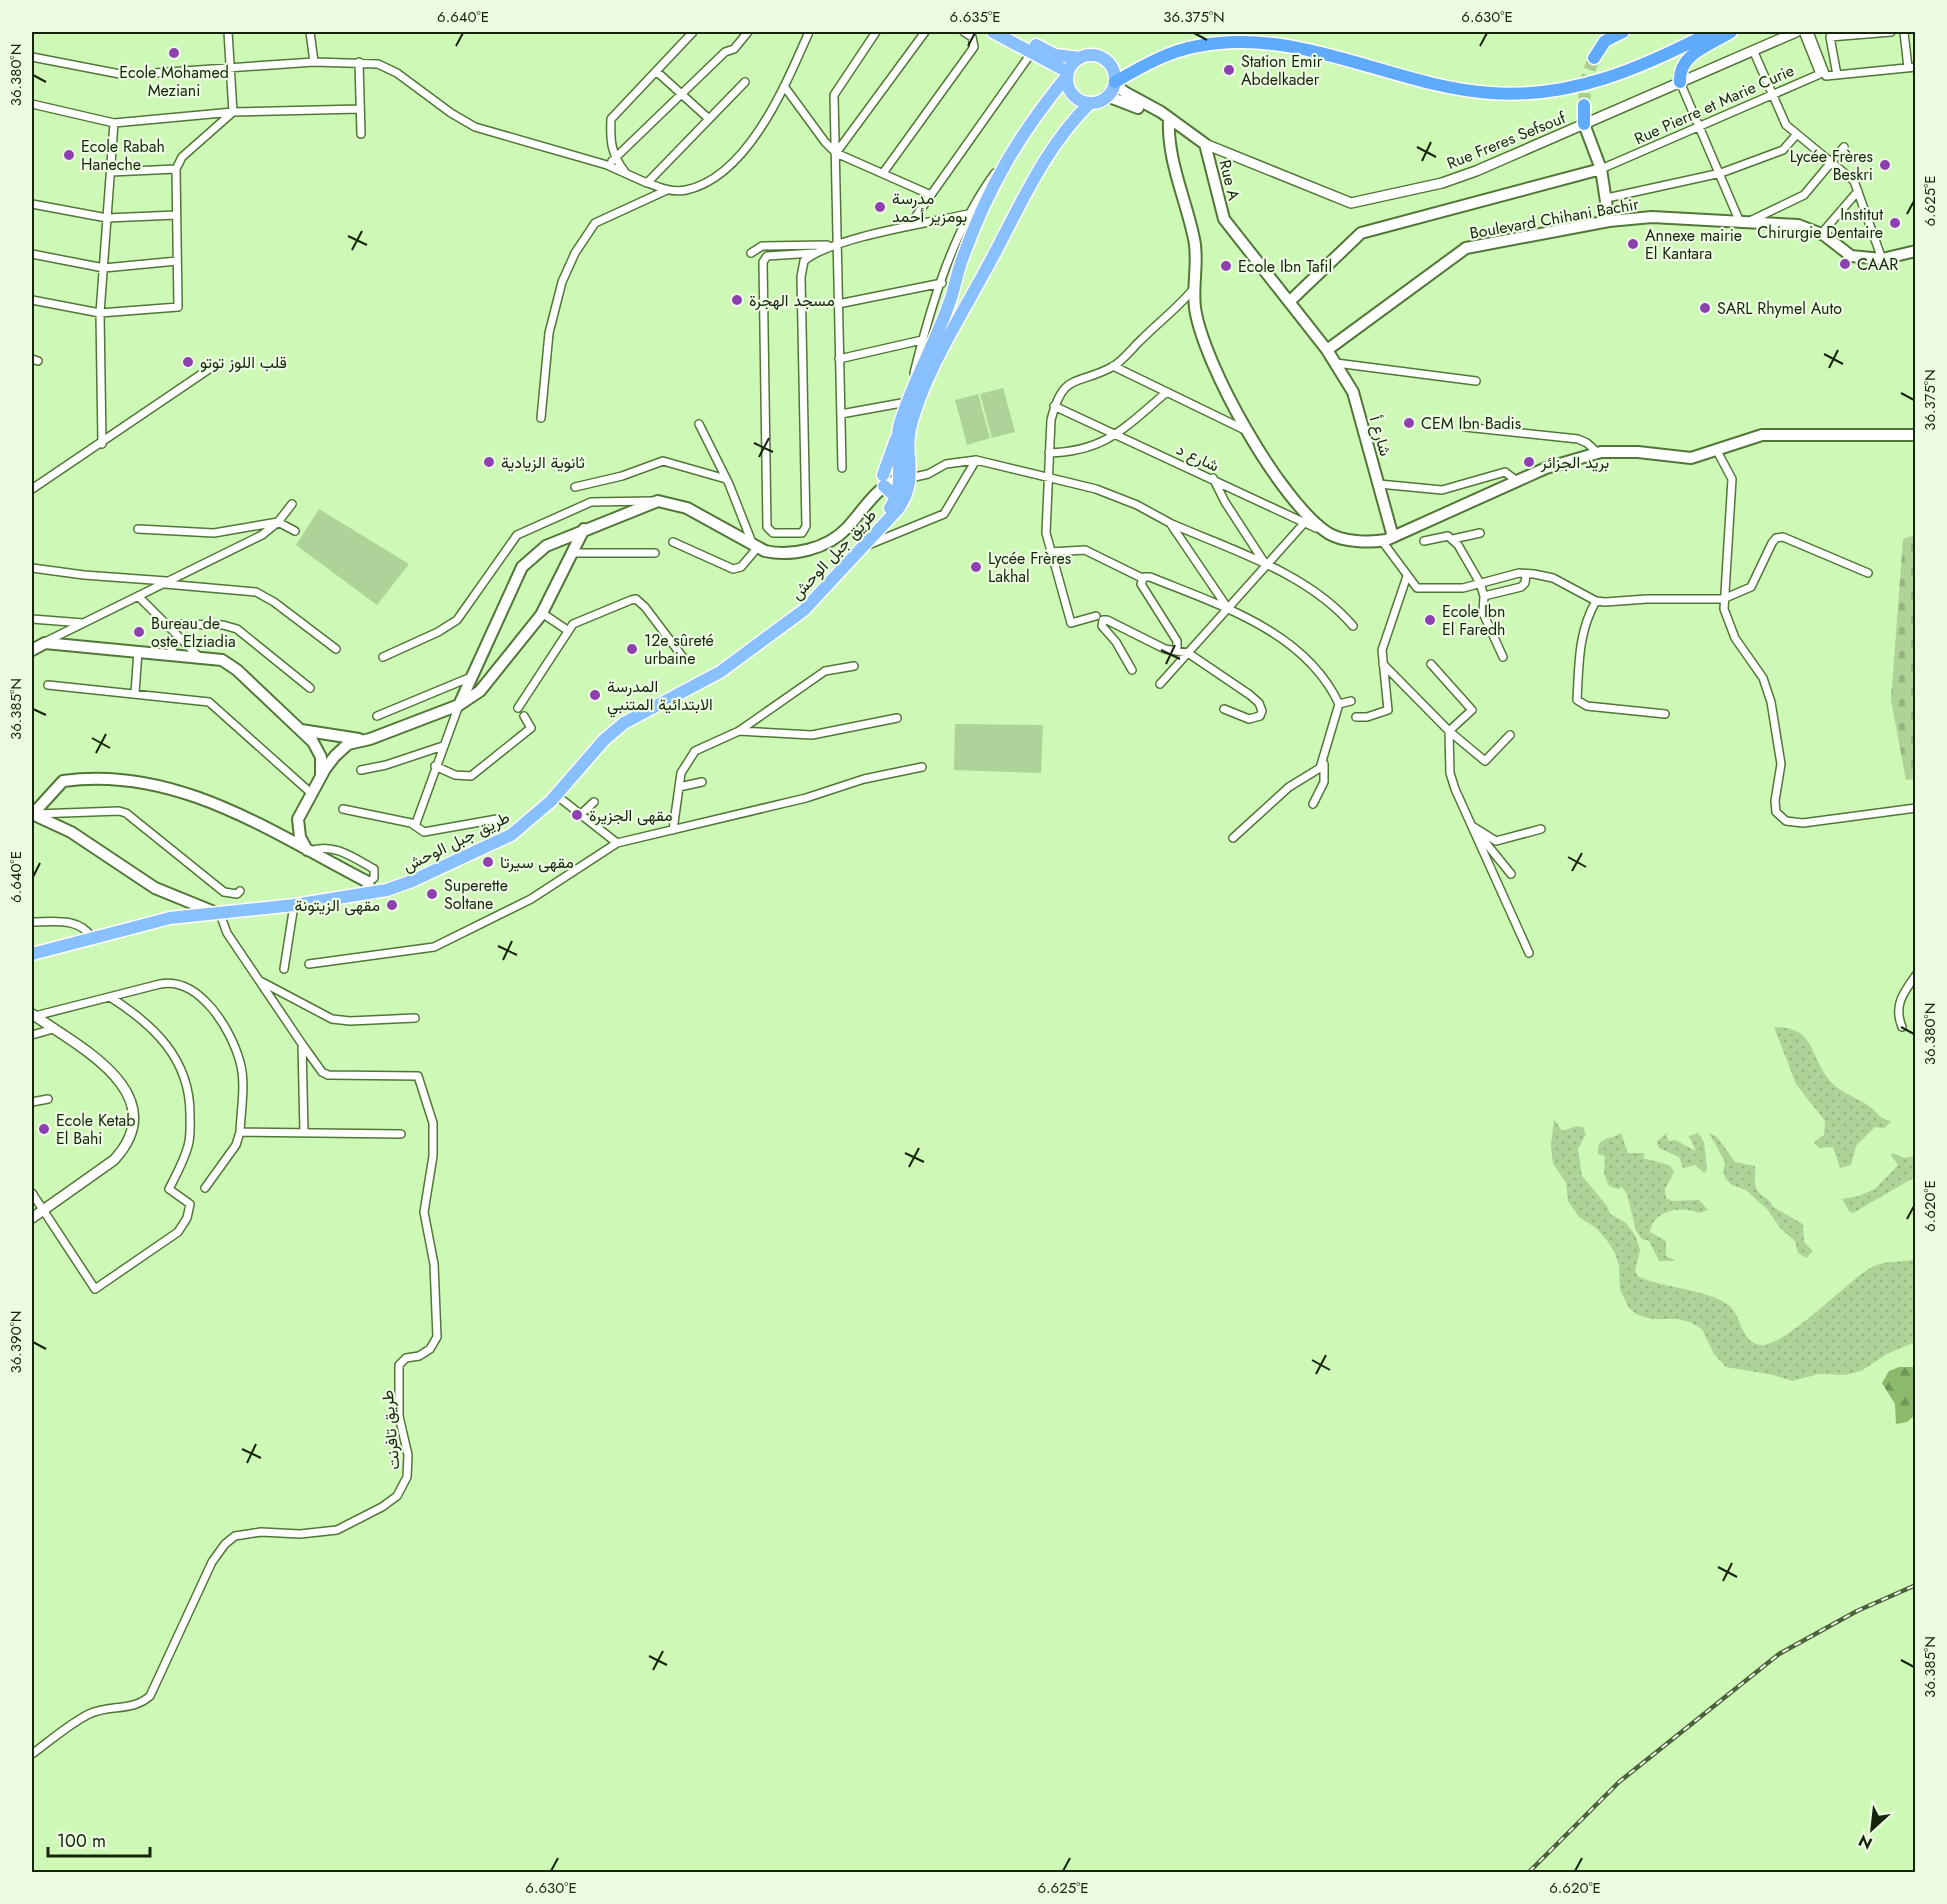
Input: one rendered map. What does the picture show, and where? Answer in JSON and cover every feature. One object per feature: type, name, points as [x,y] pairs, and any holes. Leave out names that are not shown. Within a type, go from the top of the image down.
[{"type":"highway","points":[[1594,58],[1605,41],[1623,32]]},
{"type":"highway","points":[[1114,83],[1160,58],[1182,50],[1197,46],[1252,41],[1315,51],[1381,71],[1470,91],[1526,94],[1576,87],[1622,74],[1655,61],[1711,32]]},
{"type":"highway","points":[[1680,82],[1679,72],[1684,60],[1731,32]]},
{"type":"highway","points":[[1584,105],[1584,124]]},
{"type":"main road","points":[[993,32],[1068,74],[1073,94],[1090,103],[1107,96],[1123,100],[1158,118],[1169,119]]},
{"type":"main road","points":[[1010,32],[1056,55],[1080,58],[1094,56],[1104,59],[1111,66],[1114,83],[1107,96]]},
{"type":"main road","points":[[459,705],[522,567],[536,552],[584,529],[658,501],[687,508],[756,546],[788,553],[828,541],[846,530],[883,480],[908,396],[950,302],[962,259],[975,227],[1009,154],[1034,116],[1080,58]]},
{"type":"main road","points":[[1114,83],[1169,119]]},
{"type":"main road","name":"طريق جبل الوحش","points":[[32,954],[171,918],[217,911],[294,905],[412,881],[511,835],[531,820],[556,795],[599,744],[624,723],[720,672],[804,610],[898,510],[908,494],[905,473],[911,422],[951,332],[1041,165],[1064,131],[1090,103]]},
{"type":"main road","points":[[1169,119],[1173,161],[1195,241],[1195,308],[1204,339],[1224,385],[1275,475],[1307,520],[1329,534],[1373,543],[1382,541],[1546,468],[1598,453],[1638,452],[1691,458],[1762,435],[1916,435]]},
{"type":"main road","name":"Rue A","points":[[1169,119],[1205,144],[1224,219],[1289,302]]},
{"type":"main road","points":[[1584,124],[1601,169],[1610,221]]},
{"type":"main road","name":"Rue Pierre et Marie Curie","points":[[1289,302],[1360,233],[1601,169]]},
{"type":"main road","name":"Boulevard Chihani Bachir","points":[[1327,350],[1466,248],[1610,221],[1652,217],[1798,225],[1821,234],[1851,256],[1882,259],[1916,251]]},
{"type":"main road","name":"شارع أ","points":[[1289,302],[1327,350],[1353,392],[1393,537]]},
{"type":"main road","points":[[869,539],[896,497],[905,473],[898,435]]},
{"type":"main road","points":[[883,480],[905,473]]},
{"type":"main road","points":[[883,480],[896,497]]},
{"type":"main road","points":[[308,851],[300,837],[298,819],[321,775],[335,756],[348,744],[366,740],[459,705],[480,691],[542,613],[584,529]]},
{"type":"main road","points":[[32,650],[45,643],[199,657],[230,664],[318,750],[321,775]]},
{"type":"main road","points":[[299,729],[366,740]]},
{"type":"main road","points":[[217,911],[155,888],[71,832],[33,814],[63,782],[135,780],[212,801],[308,851],[370,888]]},
{"type":"street","points":[[228,32],[233,112]]},
{"type":"street","points":[[310,32],[314,62]]},
{"type":"street","points":[[637,178],[627,174],[615,159],[610,142],[611,119],[693,32]]},
{"type":"street","points":[[607,165],[725,52],[734,49],[748,32]]},
{"type":"street","points":[[32,57],[125,75],[314,62],[359,62],[388,68],[451,113],[475,127],[607,165],[668,190],[684,191],[703,185],[739,158],[753,139],[783,86],[809,32]]},
{"type":"street","points":[[842,468],[834,95],[876,32]]},
{"type":"street","points":[[836,153],[925,32]]},
{"type":"street","points":[[883,173],[974,47],[972,37],[964,32]]},
{"type":"street","name":"Rue Freres Sefsouf","points":[[1205,144],[1351,203],[1442,183],[1476,171],[1796,32]]},
{"type":"street","name":"Rue Pierre et Marie Curie","points":[[1601,169],[1820,74],[1804,34],[1809,32],[1826,76],[1838,75]]},
{"type":"street","points":[[1891,32],[1830,37],[1838,75],[1912,67],[1904,32]]},
{"type":"street","points":[[1753,50],[1786,125],[1854,181],[1882,259]]},
{"type":"street","points":[[909,226],[1032,52]]},
{"type":"street","points":[[359,62],[361,134]]},
{"type":"street","points":[[656,71],[709,119]]},
{"type":"street","points":[[647,183],[744,82]]},
{"type":"street","points":[[1680,82],[1721,173],[1739,220]]},
{"type":"street","points":[[783,86],[825,142],[836,153],[931,195]]},
{"type":"street","points":[[32,104],[114,123],[233,112],[360,109]]},
{"type":"street","points":[[32,300],[100,313],[178,307],[176,169],[183,157],[233,112]]},
{"type":"street","points":[[102,444],[100,313],[114,123]]},
{"type":"street","points":[[1607,198],[1721,173],[1783,150],[1797,134]]},
{"type":"street","points":[[1751,221],[1797,200],[1844,147]]},
{"type":"street","points":[[841,414],[908,396],[922,340],[968,214],[977,197],[1009,154]]},
{"type":"street","points":[[111,172],[176,169]]},
{"type":"street","points":[[541,418],[549,333],[562,282],[575,253],[595,223],[668,190]]},
{"type":"street","points":[[1821,234],[1858,191]]},
{"type":"street","points":[[33,203],[107,218],[176,215]]},
{"type":"street","points":[[814,253],[804,261],[801,268],[806,526],[802,532],[773,533],[767,527],[763,262],[767,255],[814,253],[909,226],[968,214]]},
{"type":"street","points":[[751,253],[762,246],[836,245]]},
{"type":"street","points":[[32,254],[104,268],[177,261]]},
{"type":"street","points":[[838,304],[942,283]]},
{"type":"street","points":[[1096,616],[1071,623],[1050,552],[1046,524],[1049,453],[1054,406],[1059,395],[1073,381],[1113,366],[1178,307],[1195,287]]},
{"type":"street","points":[[839,359],[922,340]]},
{"type":"street","points":[[1336,363],[1476,381]]},
{"type":"street","points":[[1113,366],[1250,432]]},
{"type":"street","points":[[32,489],[102,444],[212,367]]},
{"type":"street","points":[[1049,453],[1076,452],[1100,445],[1167,392]]},
{"type":"street","name":"شارع د","points":[[1054,406],[1307,520]]},
{"type":"street","points":[[673,542],[733,569],[741,567],[756,546],[699,424]]},
{"type":"street","points":[[1465,427],[1578,439],[1587,443],[1598,453]]},
{"type":"street","points":[[1717,450],[1732,479],[1724,609],[1735,638],[1763,678],[1771,702],[1781,764],[1775,808],[1781,818],[1803,824],[1916,808]]},
{"type":"street","points":[[905,473],[928,474],[946,464],[976,460],[1096,489],[1137,505],[1170,523],[1267,566],[1322,596],[1353,626]]},
{"type":"street","points":[[860,549],[944,514],[976,460]]},
{"type":"street","points":[[575,487],[622,476],[663,462],[726,479]]},
{"type":"street","points":[[1379,484],[1442,490],[1506,472],[1517,481]]},
{"type":"street","points":[[1213,478],[1225,502],[1267,566]]},
{"type":"street","points":[[383,657],[438,632],[457,620],[477,595],[510,542],[517,535],[591,502],[658,501]]},
{"type":"street","points":[[45,643],[262,535],[278,522],[292,504]]},
{"type":"street","points":[[1160,684],[1307,520]]},
{"type":"street","points":[[138,529],[214,533],[278,522],[295,531]]},
{"type":"street","points":[[1170,523],[1227,608]]},
{"type":"street","points":[[1424,541],[1442,536],[1453,539],[1480,533]]},
{"type":"street","points":[[1382,541],[1413,585],[1422,589],[1463,588],[1526,574],[1553,578],[1596,601],[1723,599],[1751,587],[1772,543],[1776,538],[1783,537],[1868,573]]},
{"type":"street","points":[[1453,539],[1480,583],[1484,596],[1483,613],[1503,657]]},
{"type":"street","points":[[1050,552],[1084,550],[1142,578],[1150,577],[1227,608],[1268,630],[1299,652],[1326,681],[1339,704],[1324,761],[1324,782],[1313,804]]},
{"type":"street","points":[[572,553],[655,553]]},
{"type":"street","points":[[32,568],[84,576],[256,592],[274,602],[336,649]]},
{"type":"street","points":[[1484,596],[1521,587],[1525,583],[1526,574]]},
{"type":"street","points":[[1356,717],[1367,717],[1388,710],[1382,650],[1390,620],[1407,576]]},
{"type":"street","points":[[1142,578],[1141,584],[1177,641],[1177,651]]},
{"type":"street","points":[[138,596],[199,657]]},
{"type":"street","points":[[518,708],[567,630],[579,620],[636,599],[645,607],[686,660]]},
{"type":"street","points":[[1596,601],[1586,618],[1580,644],[1577,700],[1587,706],[1665,714]]},
{"type":"street","points":[[542,613],[567,630]]},
{"type":"street","points":[[32,619],[84,623]]},
{"type":"street","points":[[1132,670],[1116,642],[1102,626],[1103,621],[1107,620],[1164,649],[1188,653],[1250,695],[1259,703],[1262,711],[1260,716],[1249,719],[1224,709]]},
{"type":"street","points":[[165,624],[223,625],[237,629],[310,688]]},
{"type":"street","points":[[170,654],[178,636]]},
{"type":"street","points":[[135,693],[138,651]]},
{"type":"street","points":[[1383,664],[1449,731],[1485,761],[1510,735]]},
{"type":"street","points":[[1431,664],[1472,710],[1449,731],[1450,773],[1529,953]]},
{"type":"street","points":[[673,830],[684,765],[695,752],[739,731],[825,671],[854,666]]},
{"type":"street","points":[[376,716],[471,677]]},
{"type":"street","points":[[48,685],[210,702],[311,793]]},
{"type":"street","points":[[1339,704],[1351,701]]},
{"type":"street","points":[[415,826],[459,705]]},
{"type":"street","points":[[435,766],[464,777],[480,771],[531,728],[524,716]]},
{"type":"street","points":[[739,731],[812,735],[897,718]]},
{"type":"street","points":[[361,770],[386,765],[443,746]]},
{"type":"street","points":[[1233,838],[1289,787],[1315,772],[1324,761]]},
{"type":"street","points":[[309,964],[434,947],[531,899],[617,843],[806,798],[864,779],[922,767]]},
{"type":"street","points":[[679,788],[702,782]]},
{"type":"street","points":[[556,795],[617,843]]},
{"type":"street","points":[[580,815],[594,802]]},
{"type":"street","points":[[343,809],[415,826],[424,832],[497,819]]},
{"type":"street","points":[[33,814],[120,811],[126,813],[224,892],[237,894],[240,891]]},
{"type":"street","points":[[1472,826],[1496,841],[1542,829]]},
{"type":"street","points":[[1472,826],[1510,874]]},
{"type":"street","points":[[284,969],[294,905]]},
{"type":"street","points":[[217,911],[228,933],[302,1044],[304,1133]]},
{"type":"street","points":[[32,922],[76,923],[87,928],[92,938]]},
{"type":"street","points":[[1902,1027],[1898,1007],[1900,997],[1916,975]]},
{"type":"street","points":[[261,981],[277,987],[332,1019],[350,1021],[415,1018]]},
{"type":"street","points":[[33,1015],[171,982],[187,987],[203,1000],[221,1022],[240,1061],[243,1078],[240,1132],[236,1145],[205,1188]]},
{"type":"street","points":[[32,1193],[95,1289],[178,1232],[187,1218],[190,1204],[169,1189],[189,1144],[190,1108],[183,1071],[175,1055],[153,1029],[110,997]]},
{"type":"street","points":[[32,1218],[114,1160],[124,1148],[132,1123],[129,1098],[118,1078],[100,1061],[33,1015]]},
{"type":"street","points":[[32,1035],[53,1029]]},
{"type":"street","name":"طريق تافرنت","points":[[32,1754],[89,1715],[108,1708],[127,1708],[142,1703],[150,1696],[212,1562],[225,1544],[235,1536],[261,1532],[300,1534],[337,1530],[382,1508],[397,1496],[407,1477],[408,1455],[399,1416],[399,1365],[406,1358],[419,1356],[430,1349],[437,1337],[434,1264],[424,1212],[433,1156],[433,1123],[418,1076],[328,1075],[322,1072],[302,1044]]},
{"type":"street","points":[[32,1102],[48,1100]]},
{"type":"street","points":[[240,1132],[401,1134]]},
{"type":"green space","points":[[1003,388],[1015,432],[992,438],[980,394]]},
{"type":"green space","points":[[978,394],[990,438],[967,445],[955,400]]},
{"type":"green space","points":[[319,509],[409,564],[377,605],[296,545]]},
{"type":"green space","points":[[1915,535],[1916,779],[1906,780],[1891,700],[1903,539]]},
{"type":"green space","points":[[955,724],[1043,725],[1041,773],[954,770]]},
{"type":"green space","points":[[1774,1027],[1788,1028],[1805,1037],[1823,1072],[1834,1085],[1868,1105],[1882,1118],[1891,1121],[1885,1128],[1875,1127],[1856,1146],[1851,1165],[1840,1168],[1833,1147],[1819,1148],[1814,1142],[1824,1135],[1825,1121],[1796,1084]]},
{"type":"green space","points":[[1554,1119],[1562,1131],[1577,1126],[1583,1127],[1586,1134],[1578,1149],[1582,1176],[1607,1206],[1610,1214],[1626,1223],[1636,1237],[1640,1250],[1635,1271],[1639,1277],[1707,1295],[1727,1304],[1736,1314],[1749,1339],[1760,1345],[1783,1337],[1798,1327],[1867,1270],[1885,1263],[1915,1260],[1915,1342],[1887,1354],[1861,1371],[1845,1375],[1818,1374],[1792,1381],[1773,1375],[1726,1367],[1714,1354],[1702,1329],[1692,1323],[1679,1319],[1651,1319],[1636,1314],[1629,1308],[1620,1290],[1619,1266],[1615,1253],[1606,1239],[1596,1228],[1579,1217],[1568,1201],[1566,1182],[1553,1164],[1551,1146]]},
{"type":"green space","points":[[1668,1132],[1666,1136],[1669,1141],[1675,1140],[1696,1151],[1689,1136],[1698,1133],[1704,1142],[1707,1170],[1704,1173],[1695,1165],[1683,1168],[1679,1157],[1659,1148],[1657,1141]]},
{"type":"green space","points":[[1621,1133],[1628,1153],[1645,1153],[1643,1158],[1669,1165],[1674,1172],[1665,1189],[1666,1198],[1672,1201],[1699,1200],[1708,1210],[1699,1213],[1685,1210],[1669,1211],[1662,1214],[1652,1225],[1650,1232],[1666,1241],[1666,1256],[1676,1261],[1659,1261],[1649,1241],[1642,1239],[1636,1231],[1627,1194],[1622,1187],[1618,1189],[1609,1186],[1604,1174],[1605,1156],[1598,1154],[1598,1148],[1599,1144],[1605,1140]]},
{"type":"green space","points":[[1709,1133],[1717,1137],[1735,1162],[1755,1166],[1757,1189],[1773,1207],[1803,1224],[1804,1242],[1813,1251],[1806,1258],[1798,1253],[1795,1241],[1781,1229],[1767,1209],[1746,1190],[1732,1185],[1726,1179],[1723,1171],[1725,1162]]},
{"type":"green space","points":[[1893,1153],[1904,1158],[1915,1156],[1915,1177],[1853,1213],[1849,1211],[1842,1199],[1859,1196],[1875,1189],[1898,1165],[1891,1155]]},
{"type":"green space","points":[[1899,1367],[1915,1367],[1915,1415],[1907,1422],[1896,1424],[1895,1404],[1882,1383],[1889,1371]]},
{"type":"tunnel","points":[[1584,105],[1586,80],[1594,58]]},
{"type":"railway","points":[[1529,1872],[1619,1782],[1779,1654],[1857,1611],[1916,1585]]},
{"type":"place","name":"Ecole Mohamed Meziani","points":[[174,53]]},
{"type":"place","name":"Station Emir Abdelkader","points":[[1229,70]]},
{"type":"place","name":"Ecole Rabah Haneche","points":[[69,155]]},
{"type":"place","name":"Lycée Frères Beskri","points":[[1885,165]]},
{"type":"place","name":"مدرسة بومزير أحمد","points":[[880,207]]},
{"type":"place","name":"Institut Chirurgie Dentaire","points":[[1895,223]]},
{"type":"place","name":"Annexe mairie El Kantara","points":[[1633,244]]},
{"type":"place","name":"CAAR","points":[[1845,264]]},
{"type":"place","name":"Ecole Ibn Tafil","points":[[1226,266]]},
{"type":"place","name":"مسجد الهجرة","points":[[737,300]]},
{"type":"place","name":"SARL Rhymel Auto","points":[[1705,308]]},
{"type":"place","name":"قلب اللوز توتو","points":[[188,362]]},
{"type":"place","name":"CEM Ibn Badis","points":[[1409,423]]},
{"type":"place","name":"ثانوية الزيادية","points":[[489,462]]},
{"type":"place","name":"بريد الجزائر","points":[[1529,462]]},
{"type":"place","name":"Lycée Frères Lakhal","points":[[976,567]]},
{"type":"place","name":"Ecole Ibn El Faredh","points":[[1430,620]]},
{"type":"place","name":"Bureau de oste Elziadia","points":[[139,632]]},
{"type":"place","name":"12e sûreté urbaine","points":[[632,649]]},
{"type":"place","name":"المدرسة الابتدائية المتنبي","points":[[595,695]]},
{"type":"place","name":"مقهى الجزيرة","points":[[577,815]]},
{"type":"place","name":"مقهى سيرتا","points":[[488,862]]},
{"type":"place","name":"Superette Soltane","points":[[432,894]]},
{"type":"place","name":"مقهى الزيتونة","points":[[392,905]]},
{"type":"place","name":"Ecole Ketab El Bahi","points":[[44,1129]]}]
